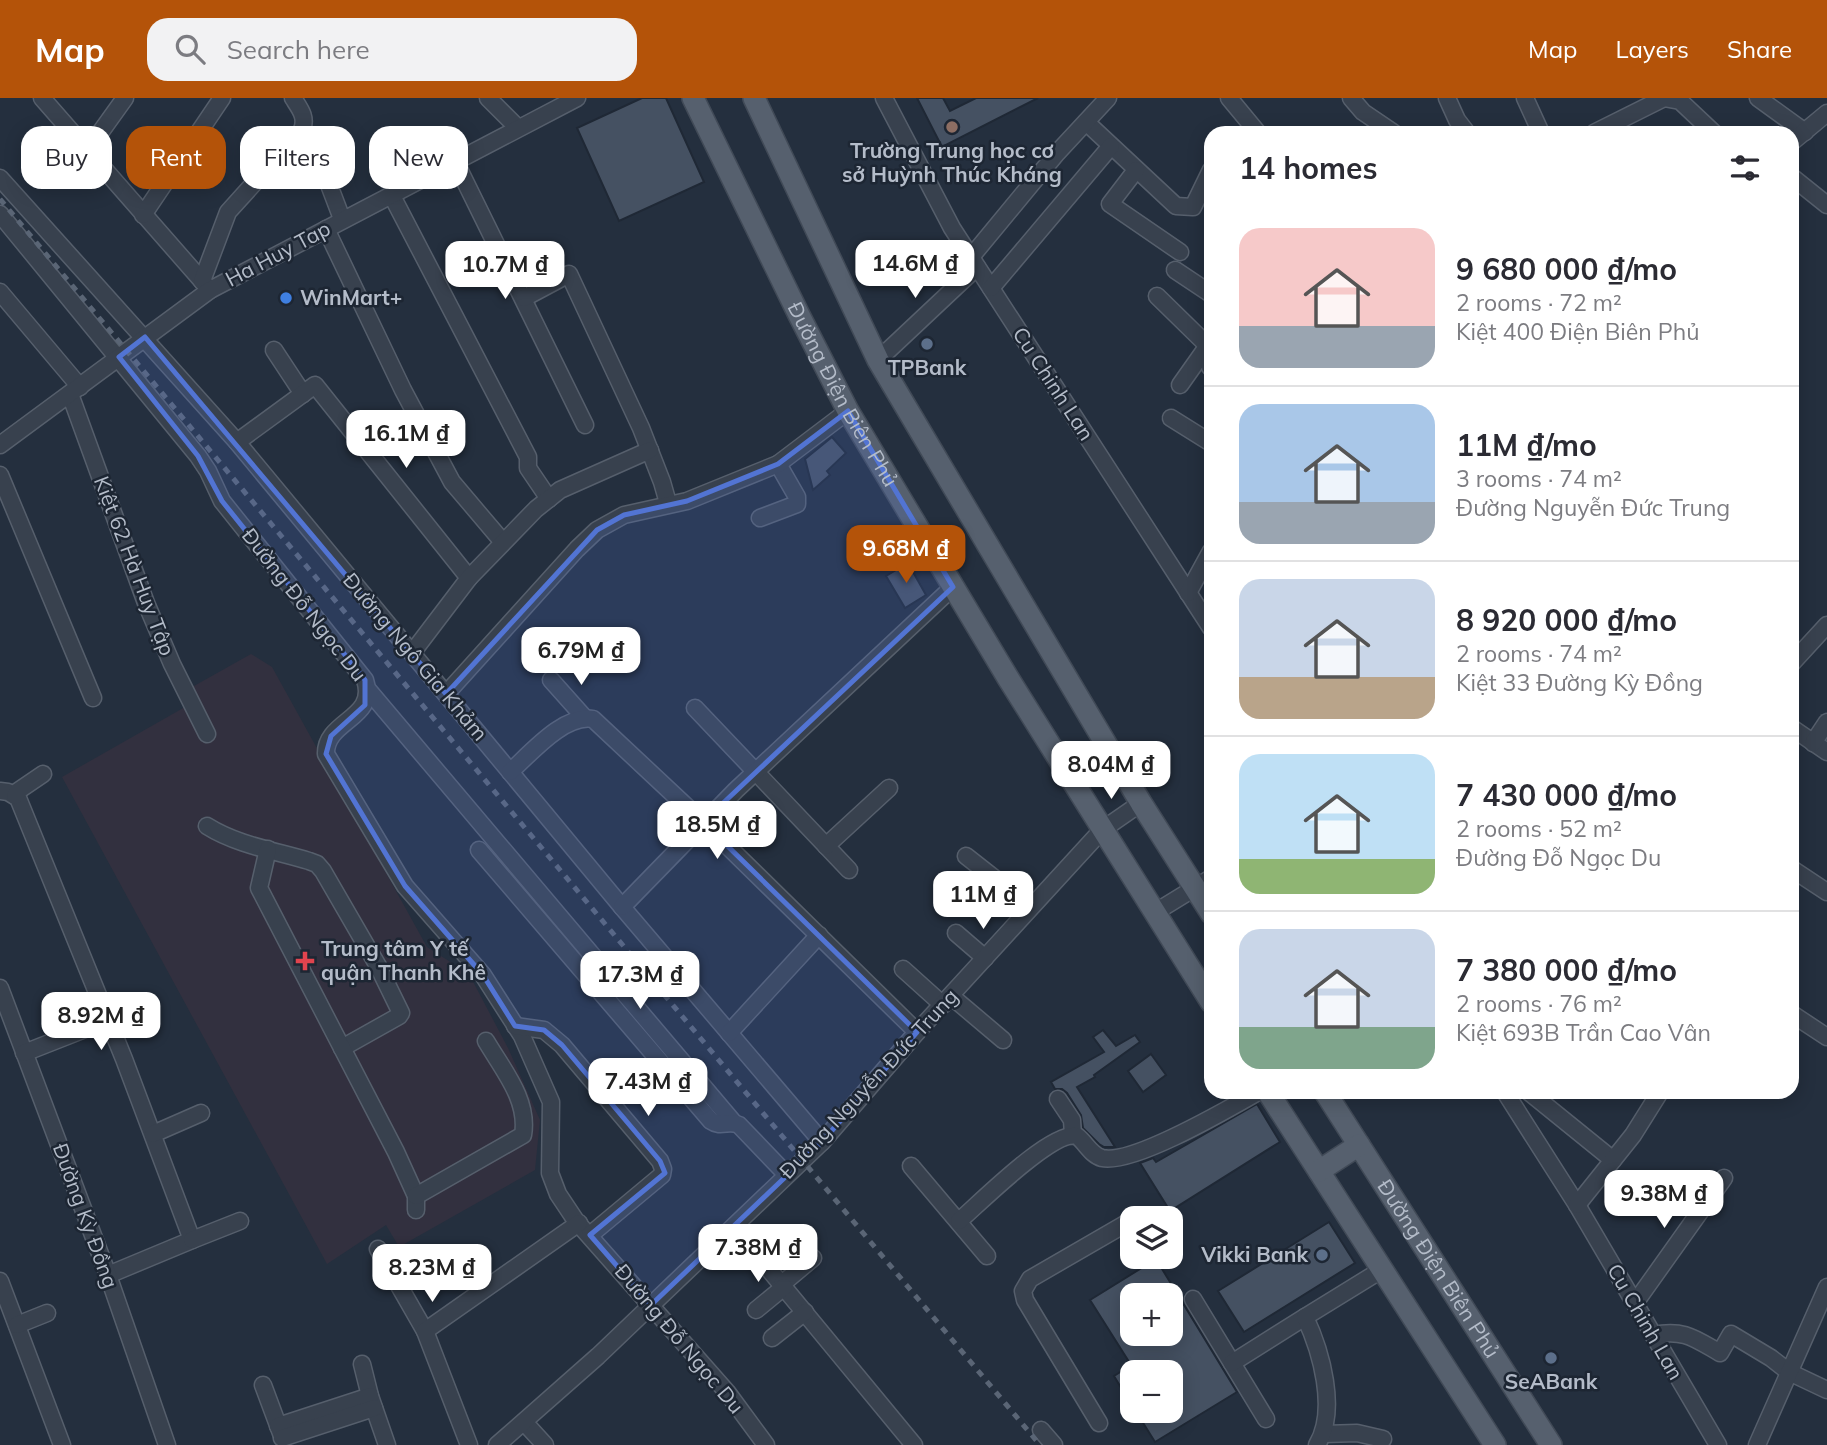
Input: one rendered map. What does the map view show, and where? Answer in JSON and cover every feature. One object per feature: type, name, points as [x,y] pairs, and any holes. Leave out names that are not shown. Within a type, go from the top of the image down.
[{"type":"main road","name":"Đường Điện Biên Phủ","points":[[694,98],[848,411],[1102,830],[1204,991]]},
{"type":"main road","points":[[754,98],[878,360],[1141,803],[1203,883]]},
{"type":"main road","points":[[1273,1099],[1495,1445]]},
{"type":"main road","name":"Đường Điện Biên Phủ","points":[[1329,1099],[1551,1445]]},
{"type":"main road","points":[[1319,1171],[1359,1145]]},
{"type":"street","points":[[42,98],[66,126]]},
{"type":"street","points":[[105,126],[125,98]]},
{"type":"street","points":[[144,215],[222,98]]},
{"type":"street","points":[[206,286],[228,212],[302,130],[304,115],[293,98]]},
{"type":"street","points":[[488,98],[518,128]]},
{"type":"street","name":"Ha Huy Tap","points":[[468,153],[577,98]]},
{"type":"street","name":"Cu Chinh Lan","points":[[884,98],[952,228],[1204,617]]},
{"type":"street","points":[[878,360],[974,262],[1108,98]]},
{"type":"street","points":[[1229,98],[1252,126]]},
{"type":"street","points":[[1351,98],[1363,112],[1384,126]]},
{"type":"street","points":[[1447,98],[1462,126]]},
{"type":"street","points":[[1525,98],[1538,126]]},
{"type":"street","points":[[1608,126],[1664,98],[1680,100],[1707,126]]},
{"type":"street","points":[[1758,98],[1787,126]]},
{"type":"street","points":[[1240,126],[1246,119]]},
{"type":"street","points":[[1799,136],[1824,119]]},
{"type":"street","points":[[1086,122],[1176,206],[1193,207],[1204,184]]},
{"type":"street","points":[[991,288],[1111,146]]},
{"type":"street","points":[[1136,170],[1110,204],[1180,252]]},
{"type":"street","name":"Đường Ngô Gia Khảm","points":[[0,178],[237,442],[622,907],[822,1142]]},
{"type":"street","points":[[112,179],[206,286]]},
{"type":"street","points":[[1799,183],[1827,205]]},
{"type":"street","points":[[468,186],[586,425]]},
{"type":"street","points":[[331,189],[342,219]]},
{"type":"street","name":"Ha Huy Tap","points":[[0,445],[145,337],[206,286],[326,229],[400,189]]},
{"type":"street","points":[[391,194],[528,457],[528,468],[549,499]]},
{"type":"street","name":"Đường Đỗ Ngọc Du","points":[[0,214],[198,456],[222,501],[365,680],[369,691],[365,705],[331,736],[326,745],[326,754],[405,886],[483,975],[515,1026],[551,1102],[550,1173],[558,1194],[584,1229],[727,1392],[765,1445]]},
{"type":"street","points":[[326,229],[402,390],[452,482],[502,541]]},
{"type":"street","points":[[1175,270],[1204,289]]},
{"type":"street","points":[[524,298],[569,274],[650,450],[668,503]]},
{"type":"street","points":[[0,292],[75,390]]},
{"type":"street","points":[[1157,296],[1191,331],[1204,339]]},
{"type":"street","points":[[274,350],[303,394]]},
{"type":"street","points":[[1180,385],[1204,351]]},
{"type":"street","points":[[237,442],[315,385],[469,578]]},
{"type":"street","name":"Kiệt 62 Hà Huy Tập","points":[[75,390],[146,603],[206,734]]},
{"type":"street","points":[[446,694],[577,548],[597,530],[624,515],[668,503],[687,501],[778,464],[848,411]]},
{"type":"street","points":[[1171,418],[1204,439]]},
{"type":"street","points":[[412,653],[469,578],[502,541],[549,499],[560,490],[650,450]]},
{"type":"street","points":[[760,518],[797,504],[797,497],[778,464]]},
{"type":"street","points":[[0,475],[93,698]]},
{"type":"street","points":[[1188,593],[1204,564]]},
{"type":"street","points":[[622,907],[756,771],[953,587]]},
{"type":"street","points":[[1799,656],[1823,630]]},
{"type":"street","points":[[551,680],[583,718]]},
{"type":"street","points":[[369,691],[734,1123],[743,1128],[787,1175]]},
{"type":"street","points":[[695,708],[849,870]]},
{"type":"street","points":[[510,772],[562,726],[583,718],[593,719],[704,822],[917,1032]]},
{"type":"street","points":[[1805,740],[1827,722]]},
{"type":"street","points":[[8,793],[18,791],[43,774]]},
{"type":"street","points":[[0,777],[8,793],[18,797],[153,1134],[192,1240]]},
{"type":"street","points":[[826,846],[889,788]]},
{"type":"street","name":"Đường Nguyễn Đức Trung","points":[[497,1445],[651,1305],[822,1142],[917,1032],[1102,830],[1141,803]]},
{"type":"street","points":[[207,826],[217,832],[317,864],[323,871],[400,1007],[399,1016],[342,1048]]},
{"type":"street","points":[[268,849],[259,888],[342,1048],[416,1203],[523,1135],[525,1122],[522,1103],[486,1041]]},
{"type":"street","points":[[479,850],[711,1121],[719,1125],[734,1123]]},
{"type":"street","points":[[966,856],[1031,907]]},
{"type":"street","points":[[1799,874],[1827,892]]},
{"type":"street","points":[[1154,913],[1203,883]]},
{"type":"street","points":[[957,933],[985,958]]},
{"type":"street","points":[[729,1032],[819,935]]},
{"type":"street","points":[[903,969],[1003,1040]]},
{"type":"street","name":"Đường Kỳ Đồng","points":[[0,988],[108,1275],[167,1445]]},
{"type":"street","points":[[1799,1019],[1827,1037]]},
{"type":"street","points":[[24,1053],[108,1020]]},
{"type":"street","points":[[425,1331],[584,1229],[662,1175],[660,1161],[562,1045],[544,1030],[515,1026]]},
{"type":"street","points":[[1058,1099],[1072,1120],[1073,1135]]},
{"type":"street","points":[[959,1221],[1038,1152],[1058,1139],[1073,1135],[1098,1157],[1108,1158],[1131,1153],[1178,1135],[1245,1099]]},
{"type":"street","name":"Cu Chinh Lan","points":[[1509,1099],[1577,1205],[1718,1445]]},
{"type":"street","points":[[1538,1099],[1613,1160]]},
{"type":"street","points":[[1577,1205],[1633,1135],[1656,1099]]},
{"type":"street","points":[[153,1134],[201,1113]]},
{"type":"street","points":[[911,1166],[987,1256]]},
{"type":"street","points":[[1634,1303],[1724,1178]]},
{"type":"street","points":[[108,1275],[240,1221]]},
{"type":"street","points":[[734,1227],[914,1445]]},
{"type":"street","points":[[1099,1423],[1023,1291],[1030,1279],[1120,1227]]},
{"type":"street","points":[[378,1249],[425,1331],[469,1445]]},
{"type":"street","points":[[756,1310],[813,1258]]},
{"type":"street","points":[[1232,1363],[1383,1269]]},
{"type":"street","points":[[0,1281],[62,1445]]},
{"type":"street","points":[[1757,1445],[1827,1287]]},
{"type":"street","points":[[1193,1299],[1266,1419]]},
{"type":"street","points":[[772,1338],[805,1312]]},
{"type":"street","points":[[17,1325],[47,1313]]},
{"type":"street","points":[[1306,1317],[1317,1343],[1326,1389],[1320,1439],[1357,1433],[1383,1439]]},
{"type":"street","points":[[1653,1335],[1672,1331],[1691,1337],[1720,1353],[1731,1334],[1772,1358],[1789,1372],[1827,1390]]},
{"type":"street","points":[[362,1364],[387,1445]]},
{"type":"street","points":[[263,1385],[282,1436],[372,1402]]},
{"type":"street","points":[[524,1422],[545,1445]]},
{"type":"street","points":[[1041,1430],[1054,1445]]},
{"type":"highlighted area","points":[[145,337],[446,694],[597,530],[624,515],[687,501],[778,464],[848,411],[953,587],[703,822],[917,1032],[822,1142],[651,1305],[590,1235],[665,1173],[660,1161],[562,1045],[544,1030],[515,1026],[483,975],[405,886],[326,754],[331,736],[365,705],[365,680],[222,501],[198,456],[119,357]]},
{"type":"shaded area","name":"Trung tâm Y tế quận Thanh Khê","points":[[251,654],[272,667],[427,947],[469,974],[508,1048],[540,1120],[535,1170],[399,1247],[386,1225],[327,1264],[62,777],[185,707],[178,695]]},
{"type":"building","points":[[642,98],[666,98],[704,182],[619,221],[577,128]]},
{"type":"building","name":"Trường Trung học cơ sở Huỳnh Thúc Kháng","points":[[917,98],[943,98],[950,111],[976,98],[1038,98],[942,147]]},
{"type":"building","points":[[832,437],[846,453],[827,471],[830,475],[813,490],[805,459]]},
{"type":"building","points":[[908,563],[926,595],[905,608],[886,576]]},
{"type":"building","points":[[1103,1030],[1116,1046],[1135,1035],[1140,1042],[1094,1075],[1095,1077],[1077,1087],[1115,1147],[1104,1147],[1083,1128],[1081,1115],[1067,1093],[1062,1089],[1055,1089],[1051,1082],[1104,1052],[1093,1037]]},
{"type":"building","points":[[1151,1054],[1166,1075],[1143,1092],[1128,1071]]},
{"type":"building","points":[[1257,1104],[1280,1142],[1178,1206],[1167,1206],[1140,1163],[1153,1158],[1156,1162]]},
{"type":"building","points":[[1329,1222],[1355,1263],[1244,1332],[1218,1291]]},
{"type":"building","points":[[1140,1269],[1162,1269],[1171,1283],[1120,1283],[1120,1346],[1183,1346],[1183,1303],[1237,1392],[1155,1442],[1143,1423],[1183,1423],[1183,1360],[1128,1360],[1090,1300]]},
{"type":"building","points":[[1120,1372],[1120,1386],[1114,1376]]},
{"type":"railway","points":[[0,199],[1040,1445]]},
{"type":"place","name":"Trường Trung học cơ sở Huỳnh Thúc Kháng","points":[[952,127]]},
{"type":"place","name":"WinMart+","points":[[286,298]]},
{"type":"place","name":"TPBank","points":[[927,344]]},
{"type":"place","name":"Trung tâm Y tế quận Thanh Khê","points":[[305,961]]},
{"type":"place","name":"Vikki Bank","points":[[1322,1255]]},
{"type":"place","name":"SeABank","points":[[1551,1358]]}]
